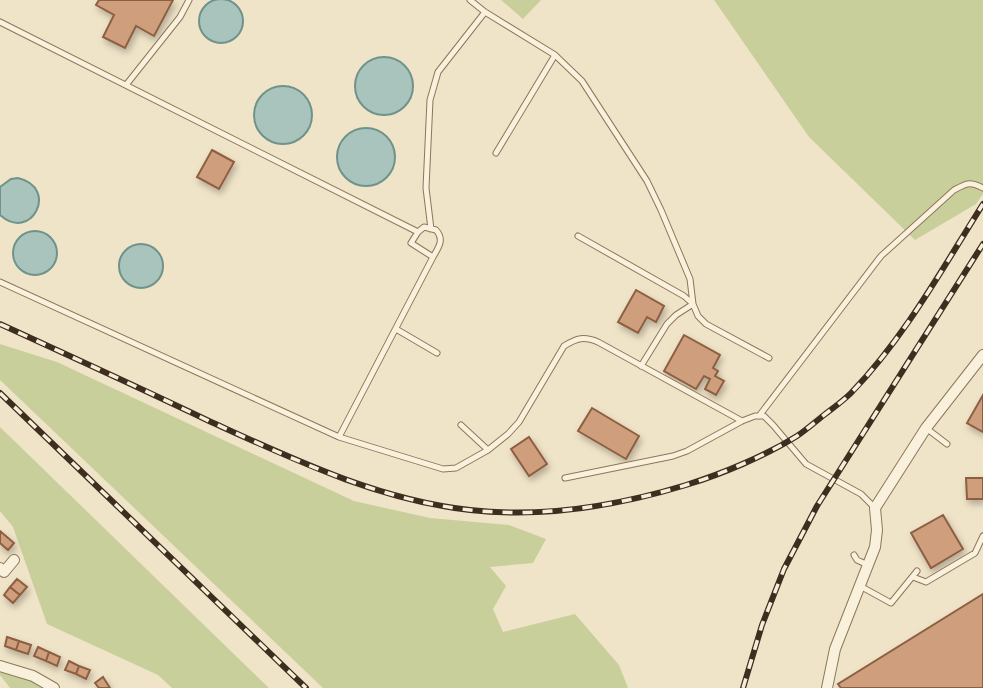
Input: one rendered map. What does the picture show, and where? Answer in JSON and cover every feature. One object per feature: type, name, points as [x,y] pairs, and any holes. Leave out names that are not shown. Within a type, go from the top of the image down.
[{"type":"street","points":[[827,688],[835,649],[875,547],[875,508],[926,428],[981,360]]},
{"type":"street","points":[[0,568],[4,572],[14,560]]},
{"type":"street","points":[[0,666],[33,676],[54,688]]},
{"type":"lane","points":[[125,85],[180,17],[189,0]]},
{"type":"lane","points":[[470,0],[555,55],[582,81],[647,181],[690,279],[693,304],[698,316],[706,324],[769,358]]},
{"type":"lane","points":[[431,229],[426,188],[430,100],[438,72],[485,12]]},
{"type":"lane","points":[[0,22],[418,232]]},
{"type":"lane","points":[[496,153],[555,55]]},
{"type":"lane","points":[[760,416],[881,256],[954,190],[966,183],[983,188]]},
{"type":"lane","points":[[339,437],[441,243],[441,237],[436,230],[424,228],[411,243],[433,257]]},
{"type":"lane","points":[[578,236],[684,296],[693,304]]},
{"type":"lane","points":[[0,282],[339,437],[443,469],[456,468],[488,450],[508,434],[519,422],[564,346],[575,339],[586,337],[741,421]]},
{"type":"lane","points":[[641,366],[667,324],[693,304]]},
{"type":"lane","points":[[396,329],[436,353]]},
{"type":"lane","points":[[565,478],[673,456],[741,421],[764,416],[806,464],[861,494],[875,508]]},
{"type":"lane","points":[[461,425],[488,450]]},
{"type":"lane","points":[[926,428],[947,444]]},
{"type":"lane","points":[[913,577],[926,582],[975,553],[983,536]]},
{"type":"lane","points":[[854,555],[857,560],[869,565]]},
{"type":"lane","points":[[860,586],[891,603],[917,571]]},
{"type":"green space","points":[[501,0],[541,0],[523,19]]},
{"type":"green space","points":[[714,0],[983,0],[983,194],[976,204],[915,240],[809,137]]},
{"type":"green space","points":[[0,344],[57,362],[354,501],[430,518],[509,525],[546,539],[533,563],[490,567],[506,586],[493,609],[503,632],[575,614],[619,665],[628,688],[323,688],[0,380]]},
{"type":"green space","points":[[0,427],[269,688],[172,688],[158,675],[47,624],[13,527],[0,511]]},
{"type":"green space","points":[[0,666],[54,688],[10,688],[0,675]]},
{"type":"water","points":[[221,-1],[237,5],[243,21],[237,37],[221,43],[205,37],[199,21],[205,5]]},
{"type":"water","points":[[384,57],[405,65],[413,86],[405,107],[384,115],[363,107],[355,86],[363,65]]},
{"type":"water","points":[[283,86],[304,94],[312,115],[304,136],[283,144],[262,136],[254,115],[262,94]]},
{"type":"water","points":[[366,128],[387,136],[395,157],[387,178],[366,186],[345,178],[337,157],[345,136]]},
{"type":"water","points":[[18,178],[31,184],[39,201],[30,218],[22,222],[11,222],[0,215],[0,187],[11,179]]},
{"type":"water","points":[[35,231],[44,232],[51,237],[56,244],[56,262],[51,269],[44,274],[35,275],[26,274],[19,269],[14,262],[13,253],[14,244],[19,237],[26,232]]},
{"type":"water","points":[[141,244],[150,245],[157,250],[162,257],[162,275],[157,282],[150,287],[141,288],[132,287],[125,282],[120,275],[119,266],[120,257],[125,250],[132,245]]},
{"type":"building","points":[[99,0],[173,0],[154,36],[136,26],[125,48],[103,37],[114,15],[96,5]]},
{"type":"building","points":[[212,150],[234,162],[219,189],[197,177]]},
{"type":"building","points":[[636,290],[664,306],[656,322],[647,317],[638,333],[618,322]]},
{"type":"building","points":[[684,335],[720,355],[713,368],[718,371],[715,376],[724,381],[716,395],[705,389],[710,379],[704,376],[696,389],[664,371]]},
{"type":"building","points":[[983,395],[983,432],[967,423]]},
{"type":"building","points":[[592,408],[639,436],[626,459],[578,431]]},
{"type":"building","points":[[529,437],[547,464],[529,476],[511,449]]},
{"type":"building","points":[[966,478],[983,478],[983,499],[967,499]]},
{"type":"building","points":[[943,515],[963,549],[931,568],[911,533]]},
{"type":"building","points":[[0,531],[14,543],[8,550],[0,543]]},
{"type":"building","points":[[17,579],[27,587],[20,595],[10,587]]},
{"type":"building","points":[[10,587],[20,595],[13,603],[4,595]]},
{"type":"building","points":[[983,594],[983,688],[841,688],[838,684]]},
{"type":"building","points":[[7,637],[19,641],[16,650],[5,646]]},
{"type":"building","points":[[19,641],[31,645],[28,654],[16,650]]},
{"type":"building","points":[[38,647],[49,652],[46,661],[34,656]]},
{"type":"building","points":[[49,652],[60,657],[57,666],[46,661]]},
{"type":"building","points":[[69,661],[79,666],[76,674],[65,670]]},
{"type":"building","points":[[79,666],[90,670],[86,679],[76,674]]},
{"type":"building","points":[[103,677],[110,688],[99,688],[95,683]]},
{"type":"railway","points":[[0,324],[272,450],[369,487],[436,505],[470,510],[524,512],[579,508],[633,499],[700,481],[757,457],[804,431],[851,393],[889,349],[922,302],[983,204]]},
{"type":"railway","points":[[743,688],[762,625],[784,569],[817,506],[983,244]]},
{"type":"railway","points":[[0,393],[306,688]]}]
